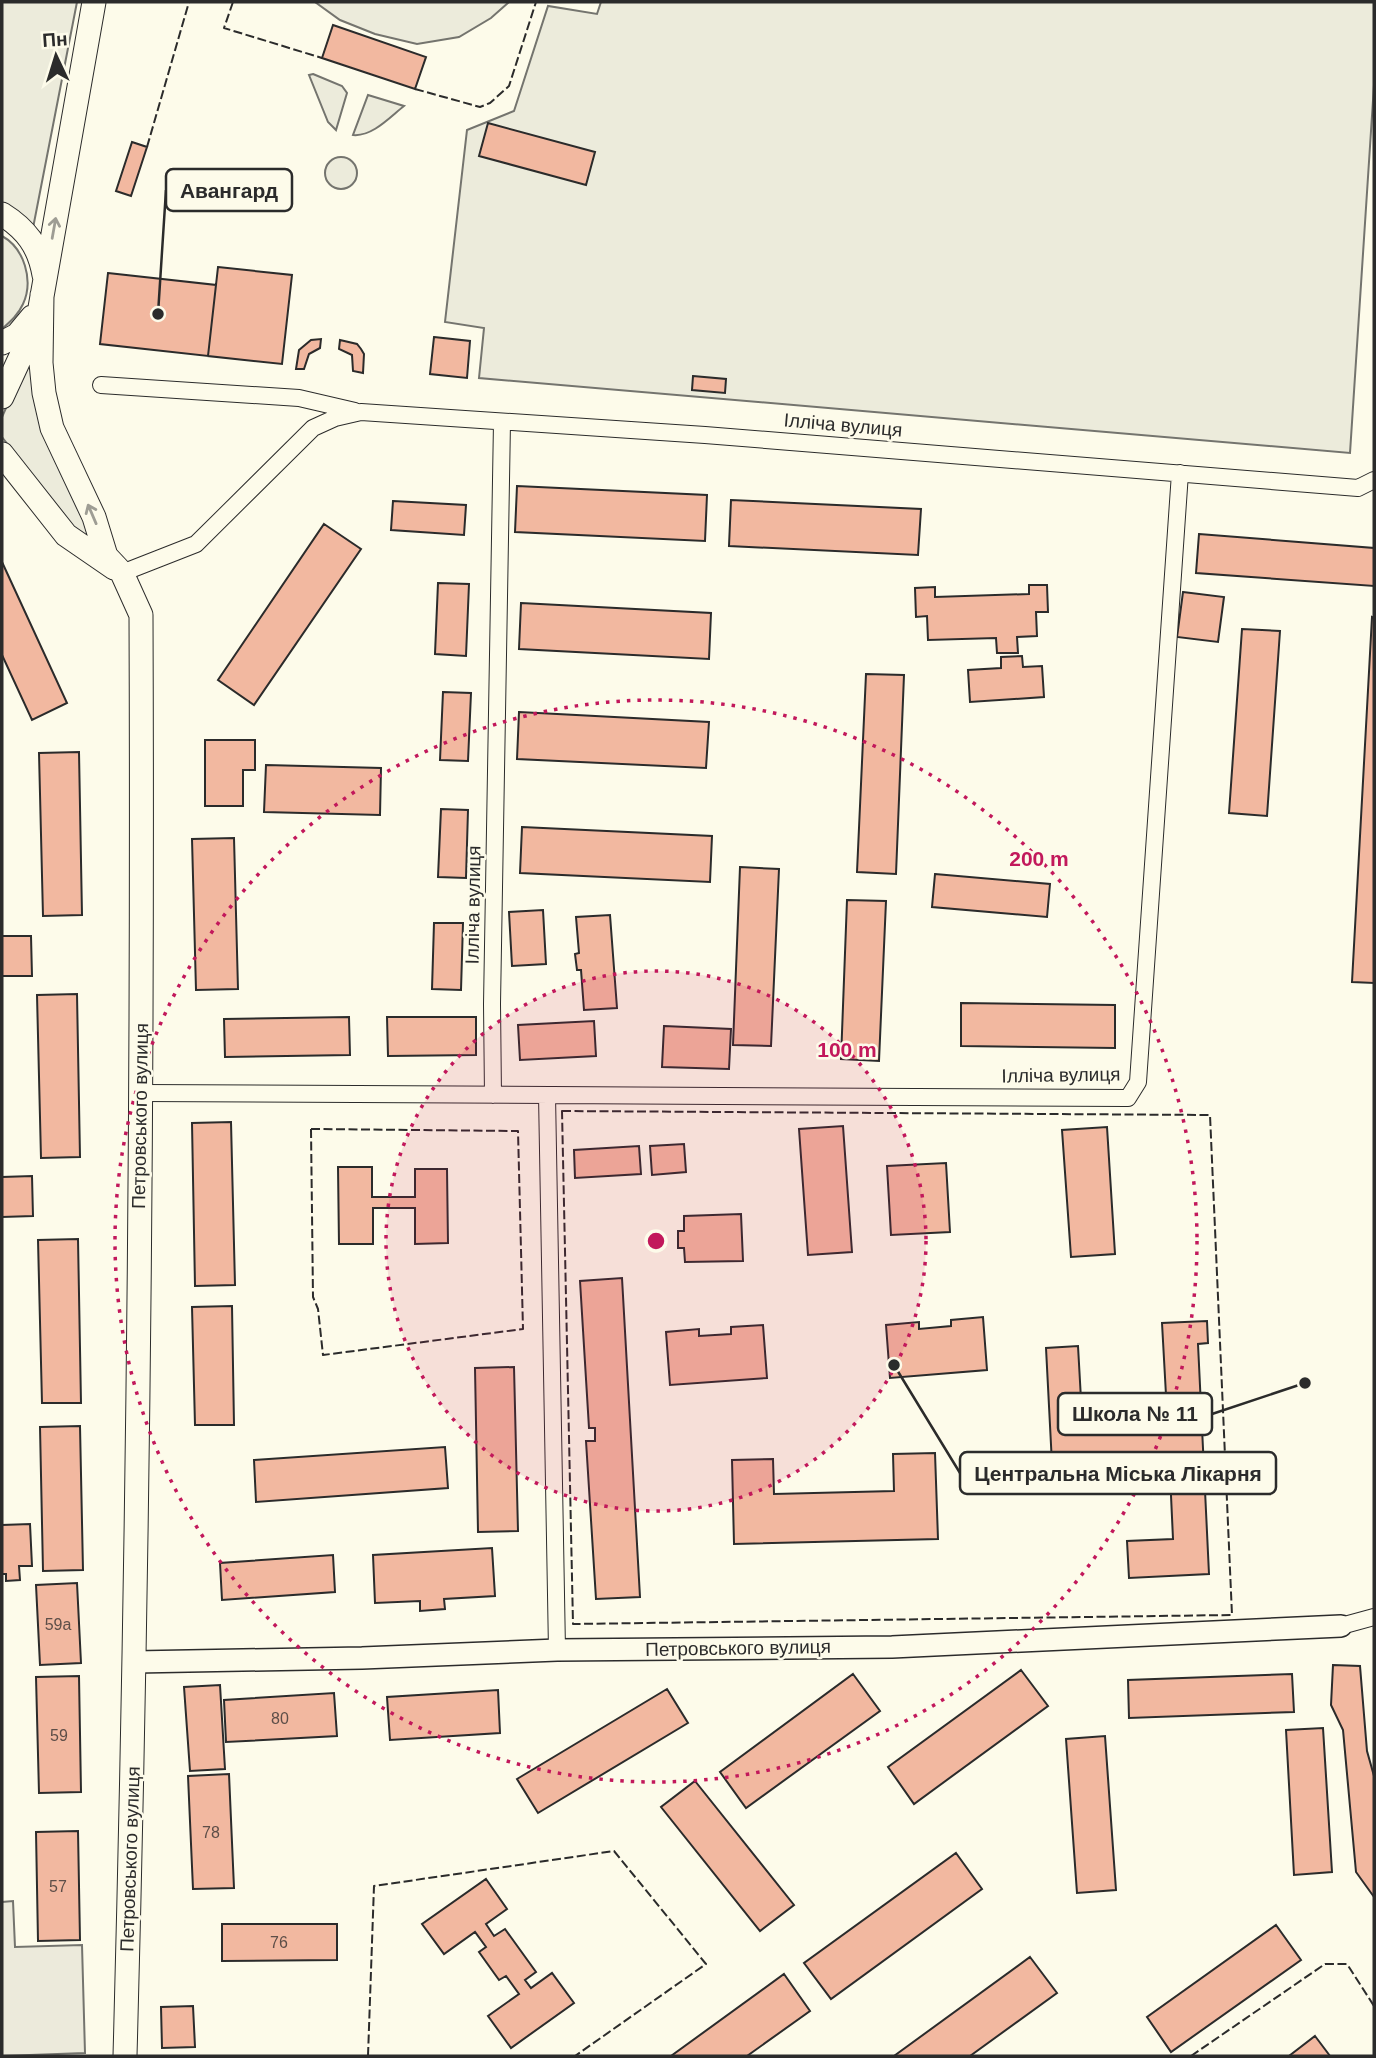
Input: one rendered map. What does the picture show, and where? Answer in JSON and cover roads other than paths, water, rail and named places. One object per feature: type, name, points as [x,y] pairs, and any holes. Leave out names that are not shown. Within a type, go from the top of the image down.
[{"type":"main road","points":[[2,397],[37,319],[94,2]]},
{"type":"main road","points":[[2,214],[19,225],[37,249],[44,276],[42,295],[33,317],[17,335],[2,343]]},
{"type":"main road","name":"Петровського вулиця","points":[[42,295],[41,363],[52,428],[94,517],[106,556],[122,573],[141,615],[141,1093],[135,1662],[125,2056]]},
{"type":"main road","points":[[2,454],[66,535],[122,573]]},
{"type":"street","points":[[101,385],[299,398],[360,412]]},
{"type":"street","name":"Ілліча вулиця","points":[[122,573],[195,544],[313,428],[335,418],[360,412],[705,435],[1358,488],[1372,485]]},
{"type":"street","name":"Ілліча вулиця","points":[[493,1095],[492,1004],[502,422]]},
{"type":"street","name":"Ілліча вулиця","points":[[141,1093],[1128,1098],[1138,1082],[1180,473]]},
{"type":"street","points":[[547,1096],[557,1650]]},
{"type":"street","points":[[1341,1626],[1374,1617]]},
{"type":"street","name":"Петровського вулиця","points":[[135,1662],[362,1658],[557,1650],[892,1647],[1341,1626]]},
{"type":"place","name":"Авангард","points":[[158,314]]},
{"type":"place","name":"Центральна Міська Лікарня","points":[[894,1365]]},
{"type":"place","name":"Школа № 11","points":[[1305,1383]]}]
